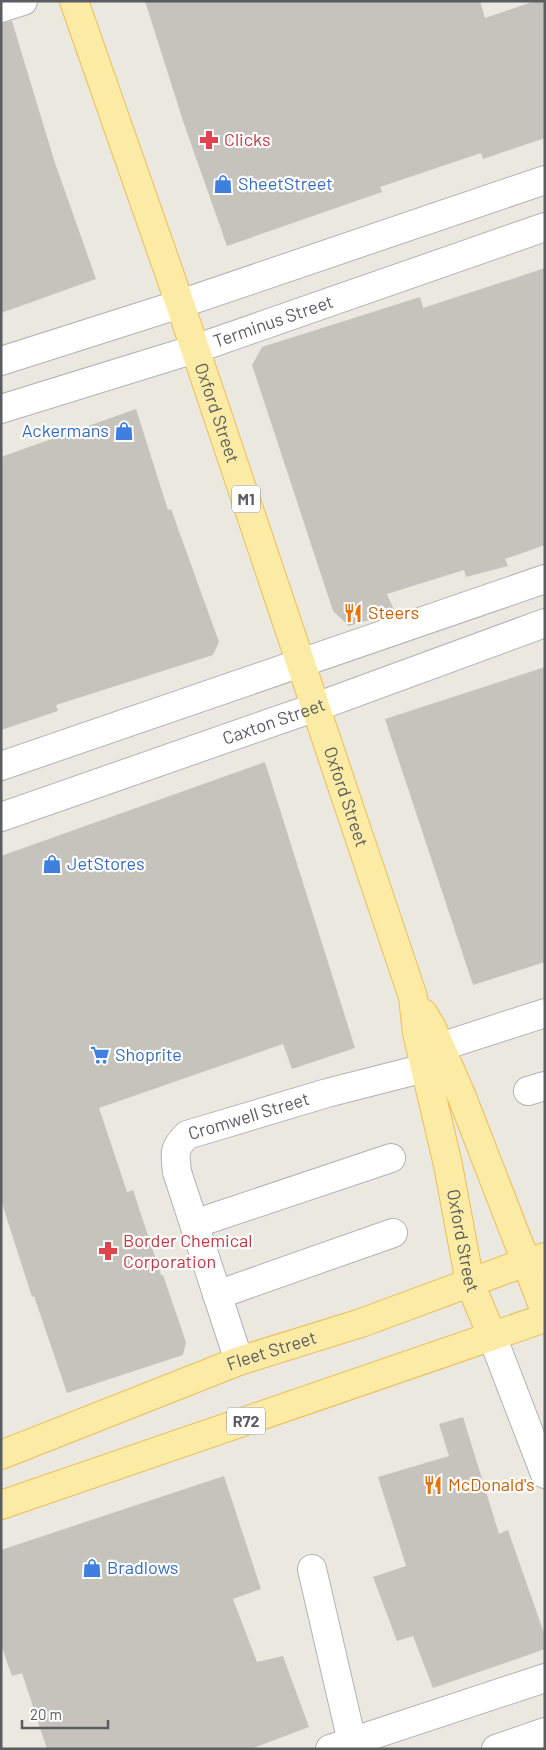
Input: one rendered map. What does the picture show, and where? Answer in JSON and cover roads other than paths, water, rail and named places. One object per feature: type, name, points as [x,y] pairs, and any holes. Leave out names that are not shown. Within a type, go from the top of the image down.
[{"type":"main road","name":"Oxford Street","points":[[74,1],[180,304],[413,998],[432,1028],[433,1058],[448,1165],[470,1283],[492,1336]]},
{"type":"main road","name":"Oxford Street","points":[[433,1058],[481,1146],[535,1259],[545,1311]]},
{"type":"main road","name":"Fleet Street","points":[[1,1455],[239,1361],[361,1323],[535,1259]]},
{"type":"main road","name":"R72","points":[[1,1505],[545,1318]]},
{"type":"street","points":[[1,8],[23,1]]},
{"type":"street","points":[[1,361],[180,304],[545,180]]},
{"type":"street","name":"Terminus Street","points":[[1,409],[195,349],[545,227]]},
{"type":"street","points":[[1,766],[545,578]]},
{"type":"street","name":"Caxton Street","points":[[1,817],[316,707],[545,623]]},
{"type":"street","points":[[433,1058],[545,1014]]},
{"type":"street","name":"Cromwell Street","points":[[239,1361],[178,1172],[175,1156],[177,1144],[187,1135],[327,1093],[433,1058]]},
{"type":"street","points":[[194,1224],[391,1158]]},
{"type":"street","points":[[217,1295],[393,1233]]},
{"type":"street","name":"Oxford Street","points":[[492,1336],[545,1474]]},
{"type":"street","points":[[312,1569],[341,1745],[545,1678]]},
{"type":"street","points":[[496,1749],[545,1732]]},
{"type":"place","name":"Clicks","points":[[209,140]]},
{"type":"place","name":"SheetStreet","points":[[223,184]]},
{"type":"place","name":"Ackermans","points":[[124,431]]},
{"type":"place","name":"Steers","points":[[353,613]]},
{"type":"place","name":"JetStores","points":[[52,864]]},
{"type":"place","name":"Shoprite","points":[[100,1055]]},
{"type":"place","name":"Border Chemical Corporation","points":[[108,1251]]},
{"type":"place","name":"McDonald's","points":[[433,1485]]},
{"type":"place","name":"Bradlows","points":[[92,1568]]}]
